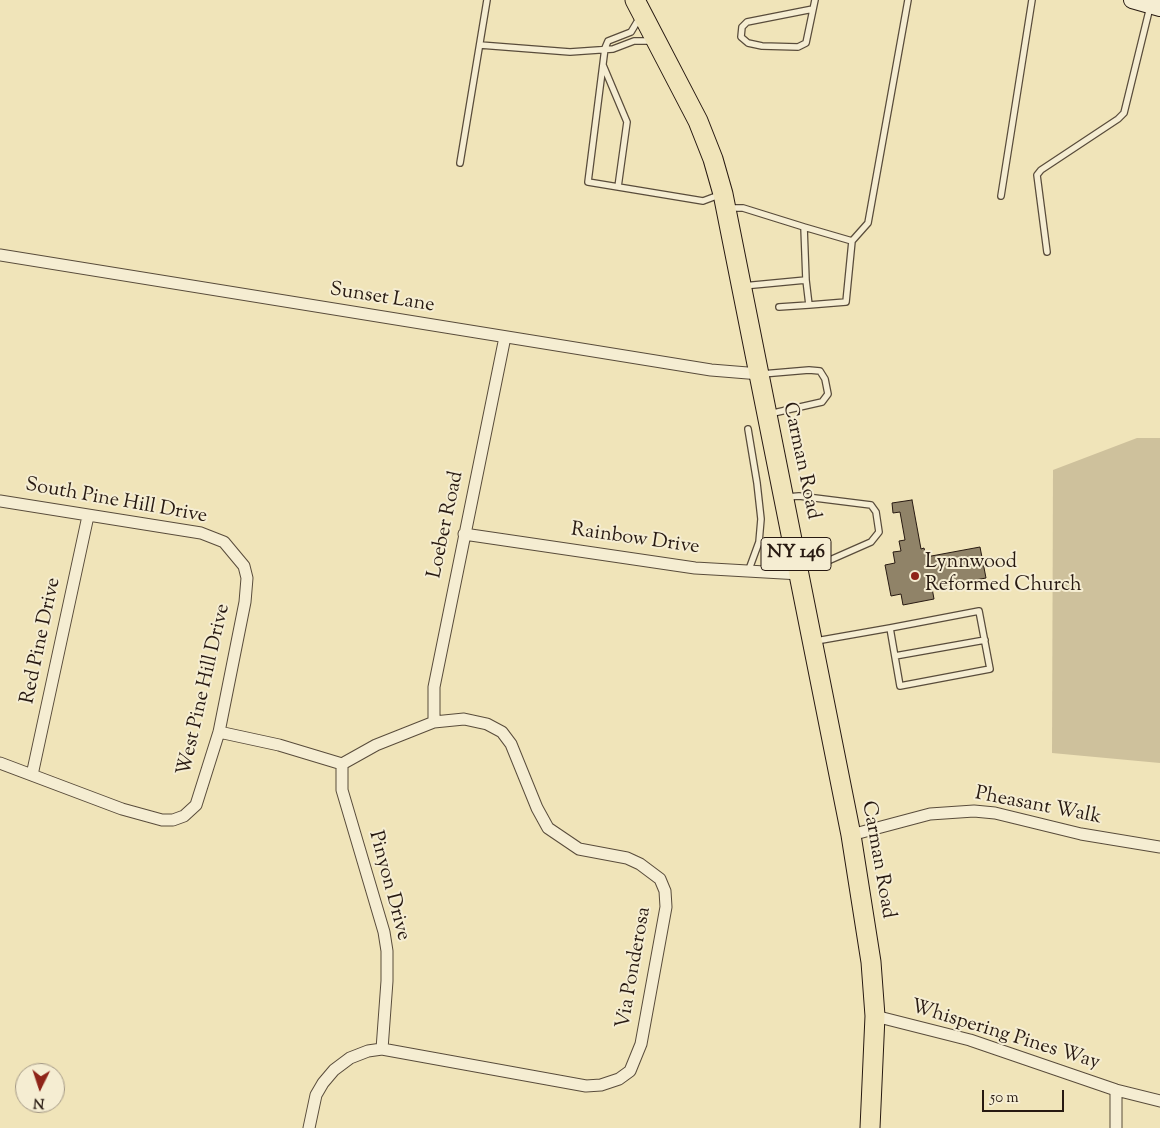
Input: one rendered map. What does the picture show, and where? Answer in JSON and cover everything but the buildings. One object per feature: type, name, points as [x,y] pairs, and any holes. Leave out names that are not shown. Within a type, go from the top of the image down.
[{"type":"main road","name":"Carman Road","points":[[639,7],[660,44],[698,121],[713,159],[742,286],[851,835],[871,962],[875,1016],[870,1128]]},
{"type":"street","points":[[1132,0],[1155,6]]},
{"type":"street","name":"Sunset Lane","points":[[0,255],[712,370],[760,374]]},
{"type":"street","name":"Loeber Road","points":[[434,722],[434,687],[505,337]]},
{"type":"street","name":"South Pine Hill Drive","points":[[0,501],[201,533],[224,542],[244,566]]},
{"type":"street","name":"Red Pine Drive","points":[[32,775],[88,516]]},
{"type":"street","name":"Rainbow Drive","points":[[464,534],[695,568],[748,572],[800,572]]},
{"type":"street","name":"West Pine Hill Drive","points":[[32,775],[122,809],[153,818],[173,820],[184,816],[196,805],[219,732],[245,602],[246,578],[244,566]]},
{"type":"street","name":"Via Ponderosa","points":[[308,1128],[316,1095],[334,1070],[350,1058],[368,1050],[382,1049],[586,1086],[601,1085],[619,1079],[630,1071],[641,1044],[666,907],[665,891],[660,879],[640,864],[627,858],[580,849],[548,828],[537,808],[511,744],[502,732],[487,724],[464,719],[434,722],[376,745],[342,764]]},
{"type":"street","points":[[219,732],[279,745],[342,764]]},
{"type":"street","points":[[0,763],[32,775]]},
{"type":"street","name":"Pinyon Drive","points":[[342,764],[342,790],[380,916],[387,951],[388,981],[382,1049]]},
{"type":"street","name":"Pheasant Walk","points":[[851,835],[930,814],[974,811],[995,813],[1081,834],[1160,847]]},
{"type":"street","name":"Whispering Pines Way","points":[[875,1016],[977,1042],[1116,1090],[1116,1128]]},
{"type":"street","points":[[1116,1090],[1160,1101]]},
{"type":"lane","points":[[460,163],[488,0]]},
{"type":"lane","points":[[813,9],[747,22],[742,27],[741,37],[748,43],[762,46],[798,47],[806,43],[815,0]]},
{"type":"lane","points":[[779,308],[846,302],[852,241],[868,223],[908,0]]},
{"type":"lane","points":[[1001,196],[1032,0]]},
{"type":"lane","points":[[1047,252],[1037,176],[1041,170],[1118,119],[1124,113],[1155,6]]},
{"type":"lane","points":[[639,7],[631,32],[608,41],[605,48],[588,182],[703,201],[724,201],[852,241]]},
{"type":"lane","points":[[480,45],[570,52],[613,48],[634,41],[646,40],[660,44]]},
{"type":"lane","points":[[602,65],[627,122],[618,187]]},
{"type":"lane","points":[[804,227],[809,305]]},
{"type":"lane","points":[[742,286],[806,280]]},
{"type":"lane","points":[[760,374],[808,370],[820,371],[827,386],[828,394],[822,402],[768,414]]},
{"type":"lane","points":[[748,429],[761,520],[759,542],[748,572]]},
{"type":"lane","points":[[785,497],[798,496],[871,505],[876,512],[879,532],[871,542],[800,572]]},
{"type":"lane","points":[[814,642],[979,611],[990,669],[900,686],[890,628]]},
{"type":"lane","points":[[895,656],[985,640]]},
{"type":"shaded area","points":[[1137,438],[1160,438],[1160,763],[1052,753],[1053,470]]},
{"type":"place","name":"Lynnwood Reformed Church","points":[[915,576]]}]
